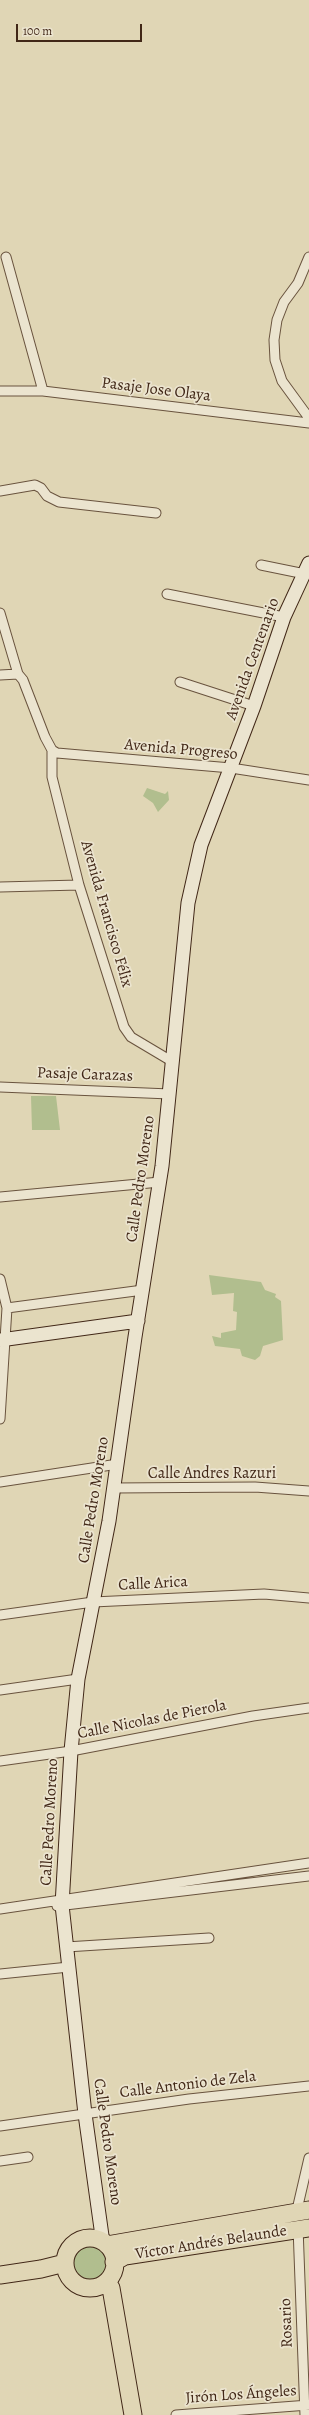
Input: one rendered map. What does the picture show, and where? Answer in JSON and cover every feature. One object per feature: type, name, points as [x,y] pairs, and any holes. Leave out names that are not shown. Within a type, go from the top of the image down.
[{"type":"highway","points":[[105,2244],[114,2262],[114,2269],[107,2282],[92,2288],[80,2286],[70,2279],[65,2263],[69,2249],[81,2240],[89,2238],[105,2244],[305,2208]]},
{"type":"highway","name":"Víctor Andrés Belaunde","points":[[114,2262],[125,2256],[304,2228]]},
{"type":"highway","points":[[0,2275],[41,2269],[65,2263]]},
{"type":"highway","points":[[107,2282],[111,2288],[133,2415]]},
{"type":"main road","name":"Avenida Centenario","points":[[231,768],[284,617],[307,568]]},
{"type":"main road","name":"Calle Pedro Moreno","points":[[105,2244],[85,2114],[62,1902],[71,1751],[78,1679],[93,1602],[97,1591],[118,1464],[135,1337],[160,1182],[188,903],[201,845],[231,768]]},
{"type":"main road","points":[[3,1340],[138,1321]]},
{"type":"main road","points":[[110,1326],[135,1337]]},
{"type":"street","points":[[6,257],[43,391]]},
{"type":"street","points":[[309,257],[298,283],[284,302],[277,320],[274,340],[276,360],[282,381],[309,418]]},
{"type":"street","name":"Pasaje Jose Olaya","points":[[0,391],[43,391],[309,423]]},
{"type":"street","points":[[0,491],[35,485],[42,488],[47,496],[59,502],[156,513]]},
{"type":"street","points":[[261,565],[307,568]]},
{"type":"street","points":[[167,594],[284,617]]},
{"type":"street","points":[[0,613],[18,674],[23,680],[45,737],[52,750]]},
{"type":"street","points":[[0,675],[18,674]]},
{"type":"street","points":[[180,682],[254,706]]},
{"type":"street","name":"Avenida Progreso","points":[[52,750],[64,755],[231,768],[309,780]]},
{"type":"street","name":"Avenida Francisco Félix","points":[[52,750],[52,777],[79,885],[124,1027],[131,1037],[173,1062]]},
{"type":"street","points":[[0,887],[79,885]]},
{"type":"street","name":"Pasaje Carazas","points":[[0,1087],[170,1094]]},
{"type":"street","points":[[0,1197],[160,1182]]},
{"type":"street","points":[[0,1279],[7,1308],[3,1340],[0,1419]]},
{"type":"street","points":[[7,1308],[143,1290]]},
{"type":"street","points":[[0,1482],[118,1464]]},
{"type":"street","name":"Calle Andres Razuri","points":[[114,1488],[255,1487],[309,1491]]},
{"type":"street","name":"Calle Arica","points":[[0,1615],[93,1602],[264,1594],[309,1598]]},
{"type":"street","points":[[0,1690],[78,1679]]},
{"type":"street","name":"Calle Nicolas de Pierola","points":[[0,1761],[71,1751],[253,1716],[309,1708]]},
{"type":"street","points":[[0,1915],[62,1902],[309,1863]]},
{"type":"street","points":[[0,1909],[309,1876]]},
{"type":"street","points":[[66,1947],[209,1938]]},
{"type":"street","points":[[0,1974],[68,1967]]},
{"type":"street","name":"Calle Antonio de Zela","points":[[0,2126],[189,2099],[309,2086]]},
{"type":"street","points":[[0,2161],[28,2157]]},
{"type":"street","name":"Rosario","points":[[306,2415],[304,2228],[309,2158]]},
{"type":"street","name":"Jirón Los Ángeles","points":[[176,2415],[307,2405]]},
{"type":"green space","points":[[147,788],[165,794],[168,791],[169,800],[158,812],[153,803],[143,796]]},
{"type":"green space","points":[[31,1096],[56,1096],[60,1130],[32,1130]]},
{"type":"green space","points":[[209,1275],[261,1282],[265,1290],[276,1294],[275,1297],[281,1301],[283,1340],[263,1346],[260,1356],[255,1360],[242,1356],[240,1349],[215,1346],[212,1336],[221,1338],[221,1333],[236,1330],[237,1312],[233,1311],[234,1293],[212,1295]]},
{"type":"green space","points":[[90,2243],[98,2245],[104,2249],[108,2255],[110,2263],[108,2271],[104,2277],[98,2281],[90,2283],[82,2281],[76,2277],[72,2271],[70,2263],[72,2255],[76,2249],[82,2245]]}]
